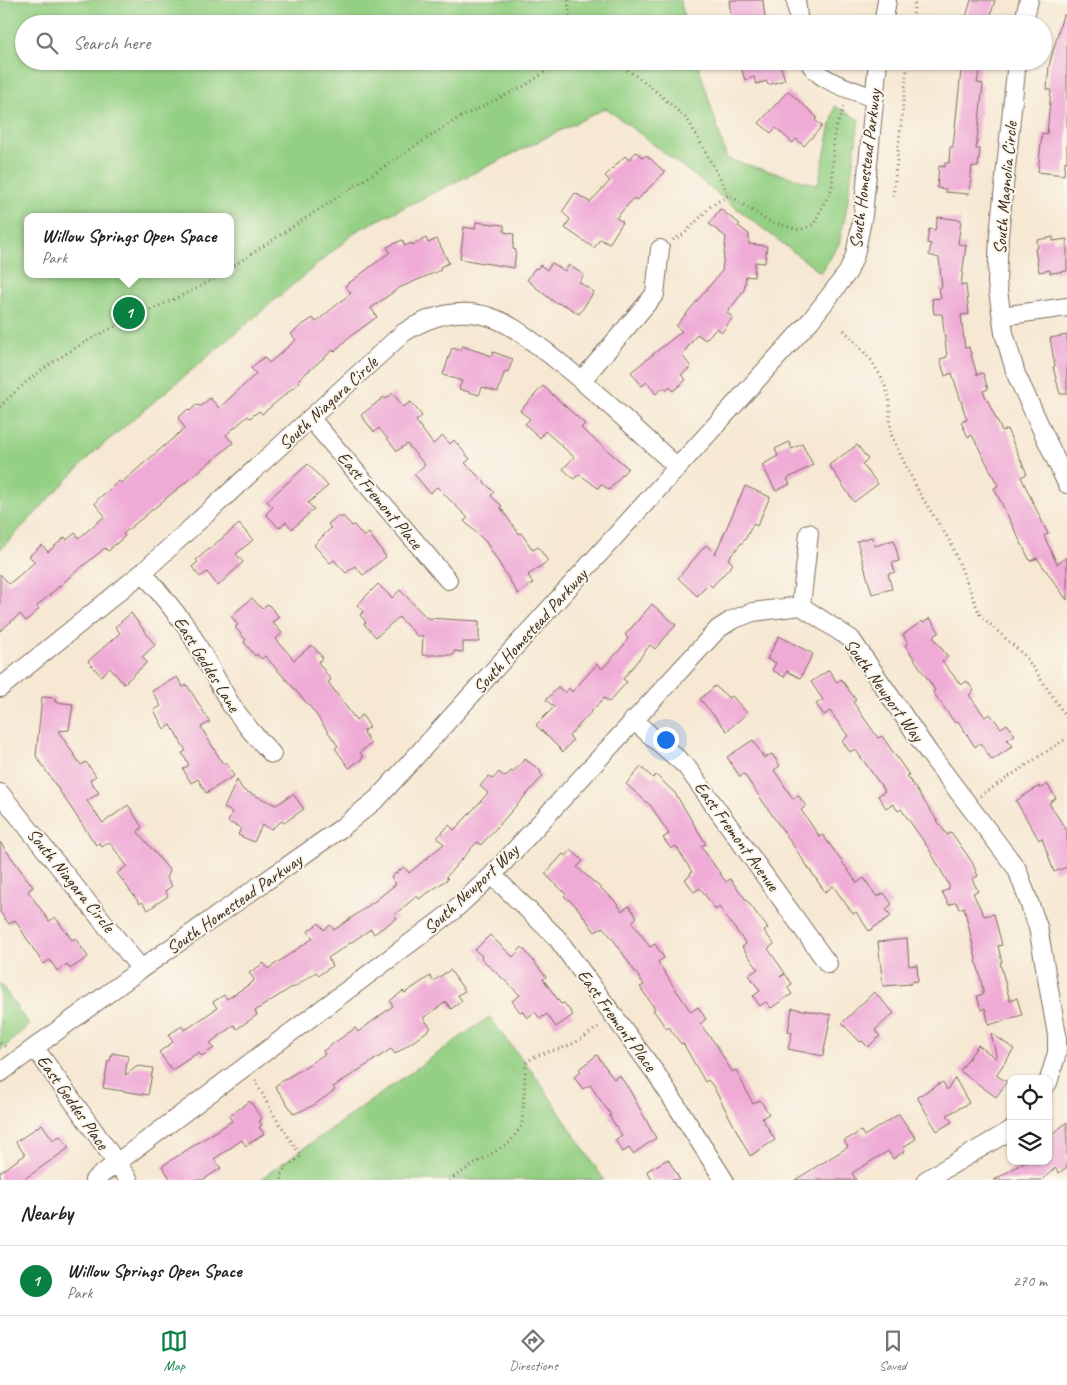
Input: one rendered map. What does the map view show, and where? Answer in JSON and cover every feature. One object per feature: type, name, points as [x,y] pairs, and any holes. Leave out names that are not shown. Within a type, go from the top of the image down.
[{"type":"street","points":[[796,0],[798,15]]},
{"type":"street","points":[[884,15],[886,0]]},
{"type":"street","points":[[1025,15],[1029,0]]},
{"type":"street","points":[[815,70],[825,78],[873,98]]},
{"type":"street","name":"South Homestead Parkway","points":[[0,1073],[141,968],[340,829],[378,798],[811,320],[848,272],[856,256],[863,215],[877,70]]},
{"type":"street","name":"South Magnolia Circle","points":[[1017,70],[999,235],[997,283],[1004,333],[1016,374],[1067,484]]},
{"type":"street","points":[[582,380],[655,294],[660,249]]},
{"type":"street","points":[[1002,316],[1067,307]]},
{"type":"street","name":"South Niagara Circle","points":[[0,688],[143,572],[403,333],[416,324],[438,316],[460,312],[476,314],[505,323],[582,380],[677,467]]},
{"type":"street","name":"East Fremont Place","points":[[311,419],[448,580]]},
{"type":"street","points":[[800,606],[810,533]]},
{"type":"street","name":"East Geddes Lane","points":[[143,572],[187,627],[231,705],[251,732],[272,754]]},
{"type":"street","name":"South Newport Way","points":[[94,1180],[453,911],[492,875],[718,629],[732,620],[753,612],[800,606],[851,639],[929,753],[1017,869],[1038,927],[1057,1034],[1057,1053],[1050,1075]]},
{"type":"street","name":"East Fremont Avenue","points":[[633,720],[686,766],[828,964]]},
{"type":"street","name":"South Niagara Circle","points":[[0,793],[141,968]]},
{"type":"street","name":"East Fremont Place","points":[[492,875],[557,938],[657,1075],[724,1180]]},
{"type":"street","name":"East Geddes Place","points":[[35,1048],[129,1180]]},
{"type":"street","points":[[926,1180],[1007,1132]]},
{"type":"path","points":[[568,0],[570,15]]},
{"type":"path","points":[[913,15],[915,0]]},
{"type":"path","points":[[234,265],[455,120],[526,85],[548,70]]},
{"type":"path","points":[[628,70],[650,86],[688,120],[729,195],[768,221],[799,230],[814,225],[832,188],[834,134],[843,115],[849,88]]},
{"type":"path","points":[[893,196],[907,70]]},
{"type":"path","points":[[660,249],[684,234],[712,205],[729,195]]},
{"type":"path","points":[[0,407],[29,379],[72,349],[138,315],[185,295],[214,278]]},
{"type":"path","points":[[844,330],[871,360],[882,378],[888,398],[891,434],[920,494],[951,543],[980,615],[1025,656],[1067,718]]},
{"type":"path","points":[[968,803],[1067,738]]},
{"type":"path","points":[[449,1180],[510,1142],[517,1134],[522,1124],[526,1063],[533,1056],[572,1045],[614,1017]]},
{"type":"path","points":[[247,1066],[272,1112],[301,1156],[286,1168],[281,1176],[282,1180]]},
{"type":"green space","points":[[0,0],[680,0],[684,15],[15,15],[15,70],[700,70],[727,159],[818,185],[835,106],[859,120],[846,212],[839,244],[821,273],[606,108],[358,230],[92,454],[0,550]]},
{"type":"green space","points":[[0,983],[29,1025],[0,1051]]},
{"type":"green space","points":[[489,1017],[539,1081],[604,1180],[259,1180]]},
{"type":"building","points":[[729,0],[763,0],[764,15],[731,15]]},
{"type":"building","points":[[971,0],[995,0],[991,15],[967,15]]},
{"type":"building","points":[[1063,15],[1067,16],[1067,162],[1065,161],[1064,175],[1038,172],[1042,133],[1047,134],[1051,90],[1047,89],[1049,70],[1052,70],[1052,55]]},
{"type":"building","points":[[742,70],[782,70],[785,80],[768,85],[767,81],[756,84],[754,77],[745,80]]},
{"type":"building","points":[[961,70],[979,70],[977,83],[983,84],[976,149],[980,149],[978,167],[972,166],[969,194],[945,192],[946,189],[937,188],[939,166],[945,167],[945,163],[949,163],[950,147],[953,147]]},
{"type":"building","points":[[788,91],[817,117],[815,120],[822,126],[804,146],[796,139],[793,143],[776,128],[771,133],[759,123]]},
{"type":"building","points":[[636,152],[643,158],[646,155],[665,172],[637,200],[634,198],[616,218],[623,222],[609,244],[600,239],[594,248],[565,228],[570,219],[562,212],[575,193],[590,202],[610,181],[605,176],[625,156],[629,160]]},
{"type":"building","points":[[720,209],[740,224],[738,226],[749,234],[749,244],[767,246],[765,263],[755,262],[754,277],[746,276],[744,290],[727,313],[733,317],[722,332],[717,328],[705,340],[697,334],[682,355],[691,367],[681,375],[686,380],[673,391],[670,387],[667,390],[663,388],[656,394],[647,382],[642,386],[631,372],[682,331],[676,326],[722,271],[726,237],[709,224]]},
{"type":"building","points":[[938,217],[961,220],[958,244],[966,245],[961,285],[966,285],[969,314],[961,315],[965,348],[969,347],[977,375],[983,373],[988,389],[983,391],[1002,431],[1007,429],[1027,474],[1021,477],[1048,534],[1044,536],[1057,564],[1067,557],[1067,600],[1037,558],[1030,561],[994,488],[998,486],[972,435],[968,437],[961,422],[967,420],[952,373],[945,376],[940,359],[947,357],[942,314],[934,314],[932,299],[941,298],[939,288],[942,287],[939,258],[929,255],[931,244],[927,243],[929,229],[935,230]]},
{"type":"building","points":[[476,222],[504,225],[504,232],[514,234],[513,249],[516,250],[514,268],[460,259],[464,227],[475,229]]},
{"type":"building","points":[[1053,237],[1053,241],[1067,239],[1067,271],[1050,273],[1050,270],[1039,272],[1035,249],[1038,248],[1037,240]]},
{"type":"building","points":[[426,238],[428,243],[437,239],[449,263],[440,267],[441,270],[399,288],[371,308],[377,317],[348,338],[334,352],[333,350],[298,380],[300,382],[262,414],[259,411],[250,418],[248,416],[226,435],[233,443],[123,534],[125,536],[108,551],[105,548],[72,575],[37,606],[39,609],[26,621],[20,614],[0,631],[0,574],[9,584],[35,562],[29,556],[42,545],[48,552],[65,537],[67,540],[75,533],[79,538],[105,516],[95,504],[97,500],[119,481],[121,483],[185,428],[178,418],[188,409],[190,411],[196,405],[201,406],[210,398],[219,408],[256,374],[251,368],[264,357],[269,363],[296,340],[291,334],[313,318],[316,322],[351,293],[345,286],[390,252],[387,247],[402,240],[405,246],[411,243],[412,245]]},
{"type":"building","points":[[552,263],[565,271],[569,265],[584,275],[579,282],[594,292],[579,314],[565,305],[554,302],[527,280],[535,268],[537,269],[540,265],[547,270]]},
{"type":"building","points":[[1067,335],[1067,394],[1060,394],[1053,367],[1055,366],[1050,338]]},
{"type":"building","points":[[462,346],[492,356],[493,352],[513,359],[508,372],[505,371],[498,392],[482,387],[479,395],[459,389],[462,381],[443,375],[452,348],[460,350]]},
{"type":"building","points":[[543,386],[585,424],[581,428],[628,468],[609,490],[601,484],[598,488],[579,474],[574,479],[563,469],[574,457],[545,431],[540,438],[525,424],[530,419],[520,411]]},
{"type":"building","points":[[393,393],[403,407],[411,402],[422,416],[416,421],[433,444],[443,436],[450,444],[454,440],[470,459],[465,463],[494,492],[491,496],[502,506],[500,507],[519,534],[521,533],[533,550],[538,547],[548,561],[528,575],[533,583],[518,594],[486,542],[464,521],[468,518],[437,487],[430,493],[414,474],[425,465],[407,444],[397,451],[379,428],[374,432],[361,415],[384,397],[386,399]]},
{"type":"building","points":[[789,442],[792,449],[802,444],[813,465],[787,479],[790,484],[776,491],[762,465],[778,456],[775,449]]},
{"type":"building","points":[[857,445],[868,459],[862,464],[878,484],[854,502],[829,465]]},
{"type":"building","points":[[308,464],[328,486],[308,503],[314,509],[292,529],[286,522],[279,528],[266,514],[273,507],[267,501]]},
{"type":"building","points":[[745,486],[770,497],[757,526],[753,524],[746,538],[728,559],[733,564],[712,587],[709,584],[697,596],[678,578],[706,545],[715,554]]},
{"type":"building","points":[[339,515],[341,518],[343,516],[352,526],[354,525],[364,537],[369,533],[386,557],[363,575],[355,566],[346,573],[334,560],[330,563],[314,545],[331,528],[328,524]]},
{"type":"building","points":[[239,524],[253,540],[236,554],[243,562],[218,586],[207,572],[200,577],[192,567],[198,562],[196,560]]},
{"type":"building","points":[[872,537],[875,546],[894,540],[899,561],[892,563],[895,572],[888,574],[892,589],[872,594],[857,541]]},
{"type":"building","points":[[378,584],[392,598],[400,590],[427,618],[479,621],[479,642],[463,642],[463,652],[454,651],[454,655],[422,655],[423,636],[417,636],[399,617],[376,637],[364,624],[366,622],[360,615],[364,611],[357,605]]},
{"type":"building","points":[[252,598],[262,609],[268,604],[279,617],[272,622],[282,633],[276,639],[294,660],[312,645],[323,658],[318,662],[331,680],[328,682],[356,720],[362,715],[370,727],[363,731],[371,744],[360,752],[363,758],[349,768],[335,748],[338,746],[312,709],[265,656],[261,659],[257,654],[255,656],[244,642],[246,640],[235,627],[238,625],[231,616]]},
{"type":"building","points":[[652,604],[676,625],[655,649],[650,645],[623,679],[627,682],[609,702],[604,698],[569,736],[573,740],[563,752],[536,725],[554,707],[546,700],[558,687],[565,693],[569,688],[572,692],[597,664],[602,669],[624,645],[628,638],[625,635]]},
{"type":"building","points":[[131,613],[155,645],[142,657],[147,662],[124,684],[110,668],[101,676],[88,661],[120,633],[115,627]]},
{"type":"building","points":[[930,618],[939,632],[933,637],[948,657],[942,661],[961,685],[967,681],[974,691],[969,695],[985,717],[990,714],[1001,728],[1007,724],[1015,735],[1007,740],[1013,746],[992,760],[980,743],[975,747],[958,721],[955,723],[933,692],[935,690],[905,645],[908,643],[903,635],[922,621],[923,623]]},
{"type":"building","points":[[779,636],[813,654],[800,678],[787,671],[784,677],[772,670],[776,663],[767,659]]},
{"type":"building","points":[[829,670],[837,682],[841,679],[856,700],[853,702],[878,738],[882,736],[947,835],[951,832],[972,862],[978,876],[972,879],[978,891],[973,893],[984,916],[994,914],[1002,945],[998,946],[1002,962],[1000,963],[1010,1001],[1017,998],[1022,1015],[989,1025],[985,1008],[981,1010],[977,996],[983,994],[983,989],[964,907],[959,909],[956,902],[949,905],[942,892],[949,889],[949,885],[929,849],[901,809],[898,811],[893,804],[886,808],[878,796],[885,791],[855,749],[850,752],[842,741],[848,736],[830,711],[824,715],[816,704],[823,700],[811,682]]},
{"type":"building","points":[[177,677],[183,687],[187,685],[210,722],[201,727],[223,764],[226,762],[234,776],[206,793],[198,779],[191,783],[183,769],[189,765],[182,753],[186,751],[171,725],[164,729],[154,710],[161,706],[152,691]]},
{"type":"building","points":[[715,686],[729,698],[732,696],[747,713],[727,731],[700,699]]},
{"type":"building","points":[[42,697],[55,698],[55,702],[73,704],[69,730],[58,731],[81,765],[86,762],[96,776],[90,780],[99,793],[87,801],[103,823],[128,805],[142,827],[138,832],[170,871],[167,878],[172,886],[165,891],[168,896],[148,910],[142,902],[140,904],[117,873],[127,866],[109,842],[102,847],[99,843],[96,845],[36,756]]},
{"type":"building","points":[[753,740],[764,758],[772,754],[780,766],[774,770],[793,799],[798,795],[806,806],[801,810],[820,837],[823,835],[857,883],[864,878],[877,897],[884,893],[892,904],[886,909],[891,916],[869,931],[856,912],[853,914],[833,886],[825,892],[744,774],[740,777],[727,757]]},
{"type":"building","points":[[525,759],[541,771],[540,773],[543,776],[481,845],[477,842],[446,877],[448,879],[419,899],[417,896],[394,915],[397,918],[374,934],[371,929],[328,958],[332,966],[319,975],[316,972],[255,1011],[257,1015],[237,1029],[234,1025],[210,1043],[214,1048],[202,1056],[199,1052],[172,1070],[159,1052],[173,1042],[168,1035],[182,1026],[184,1030],[190,1027],[217,1008],[213,1002],[224,995],[227,999],[253,982],[254,979],[249,973],[264,963],[268,969],[313,938],[308,931],[319,923],[324,930],[330,925],[334,930],[375,901],[396,884],[391,877],[404,867],[409,873],[444,844],[437,838],[449,825],[454,830],[488,793],[480,786],[489,776],[493,779],[499,772],[505,777],[511,771],[513,772]]},
{"type":"building","points":[[641,767],[653,778],[656,775],[675,793],[706,844],[701,846],[726,882],[730,879],[768,928],[764,931],[774,944],[768,949],[785,973],[780,977],[785,974],[792,984],[787,987],[792,994],[771,1008],[766,1002],[760,1006],[753,996],[760,991],[749,975],[758,969],[742,947],[746,944],[719,907],[716,910],[700,888],[694,892],[685,879],[692,872],[676,846],[671,849],[663,838],[669,834],[651,806],[626,784]]},
{"type":"building","points":[[237,780],[243,790],[276,805],[293,794],[304,809],[284,823],[282,821],[271,829],[262,825],[254,842],[238,835],[241,828],[228,822],[232,812],[224,808]]},
{"type":"building","points":[[1047,784],[1056,798],[1049,803],[1067,831],[1067,867],[1054,872],[1042,838],[1039,840],[1016,801],[1039,786],[1040,789]]},
{"type":"building","points":[[0,842],[33,887],[28,891],[49,921],[55,917],[72,940],[75,938],[88,957],[70,969],[67,964],[57,971],[50,960],[43,964],[15,920],[9,924],[0,912]]},
{"type":"building","points":[[571,850],[583,861],[577,867],[614,900],[622,911],[629,906],[637,917],[632,922],[650,947],[655,944],[664,958],[658,962],[672,984],[691,1012],[698,1007],[706,1019],[700,1024],[717,1046],[732,1072],[736,1070],[753,1104],[760,1100],[769,1114],[762,1118],[775,1140],[750,1156],[713,1086],[708,1080],[705,1082],[683,1043],[681,1044],[669,1027],[667,1029],[653,1010],[655,1009],[640,987],[644,985],[615,942],[603,927],[595,932],[576,906],[564,896],[566,894],[545,874],[563,854],[566,856]]},
{"type":"building","points":[[490,935],[513,957],[522,947],[546,977],[543,979],[561,1004],[564,1003],[573,1015],[556,1027],[547,1014],[540,1019],[535,1012],[527,1018],[522,1011],[520,1012],[512,1001],[520,995],[475,950]]},
{"type":"building","points":[[907,939],[909,966],[917,965],[918,981],[910,982],[911,984],[883,986],[878,942]]},
{"type":"building","points":[[450,970],[465,991],[458,995],[462,1001],[451,1009],[446,1002],[423,1018],[431,1028],[418,1038],[395,1054],[391,1049],[333,1087],[335,1090],[314,1105],[294,1114],[275,1086],[325,1054],[323,1051],[355,1028],[358,1032],[393,1006],[390,1001],[403,991],[405,993],[430,976],[433,981]]},
{"type":"building","points":[[874,992],[894,1013],[875,1030],[880,1036],[868,1047],[862,1041],[860,1042],[842,1023]]},
{"type":"building","points":[[792,1008],[831,1015],[823,1056],[788,1049],[792,1033],[788,1032]]},
{"type":"building","points":[[991,1033],[1014,1049],[996,1075],[1007,1082],[996,1097],[960,1071],[978,1045],[997,1059]]},
{"type":"building","points":[[112,1053],[128,1056],[125,1075],[138,1066],[153,1068],[148,1095],[103,1088],[108,1061],[110,1061]]},
{"type":"building","points":[[597,1055],[614,1079],[619,1075],[629,1089],[656,1138],[633,1154],[629,1148],[623,1152],[615,1140],[622,1135],[609,1116],[611,1115],[590,1085],[583,1089],[574,1077],[581,1071],[579,1069]]},
{"type":"building","points":[[955,1078],[969,1103],[947,1115],[952,1122],[937,1131],[917,1097],[943,1082],[947,1090]]},
{"type":"building","points":[[250,1101],[262,1119],[259,1121],[262,1125],[259,1127],[264,1134],[246,1146],[242,1140],[214,1159],[221,1168],[203,1180],[171,1180],[162,1166],[232,1121],[229,1116]]},
{"type":"building","points":[[899,1114],[916,1139],[903,1147],[905,1151],[893,1159],[888,1151],[852,1173],[856,1180],[795,1180],[848,1147],[844,1141],[861,1131],[864,1136]]},
{"type":"building","points":[[1067,1122],[1067,1167],[1059,1173],[1055,1168],[1042,1180],[994,1180],[1019,1165],[1052,1165],[1052,1135]]},
{"type":"building","points":[[42,1124],[53,1140],[60,1136],[69,1148],[23,1180],[0,1180],[0,1172],[25,1155],[16,1142]]},
{"type":"building","points":[[668,1159],[680,1180],[652,1180],[647,1171]]},
{"type":"place","name":"Willow Springs Open Space","points":[[129,313]]}]
